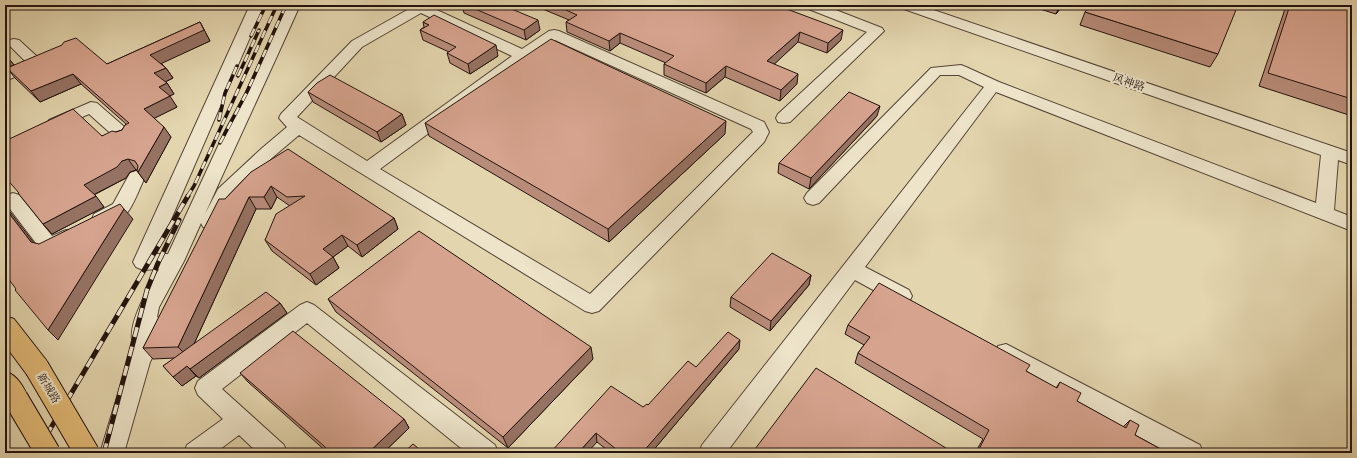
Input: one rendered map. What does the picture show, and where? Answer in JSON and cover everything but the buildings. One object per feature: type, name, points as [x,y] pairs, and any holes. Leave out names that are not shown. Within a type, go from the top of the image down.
[{"type":"main road","name":"新城路","points":[[5,326],[37,368],[87,453]]},
{"type":"main road","points":[[10,391],[48,453]]},
{"type":"street","points":[[174,261],[143,262],[256,5]]},
{"type":"street","points":[[112,453],[139,361],[149,307],[174,261],[233,130],[253,94],[293,5]]},
{"type":"street","points":[[784,118],[877,31],[811,5]]},
{"type":"street","name":"风神路","points":[[908,5],[1352,159]]},
{"type":"street","points":[[368,169],[523,55],[554,34],[758,126],[761,132],[758,138],[592,305],[298,127],[287,118],[356,44],[421,8],[523,55]]},
{"type":"street","points":[[14,43],[36,63]]},
{"type":"street","points":[[5,76],[50,57]]},
{"type":"street","points":[[813,198],[936,71],[961,70],[993,85],[1352,224]]},
{"type":"street","points":[[711,453],[993,85]]},
{"type":"street","points":[[41,131],[91,107],[123,135]]},
{"type":"street","points":[[139,361],[224,194],[267,153],[298,127]]},
{"type":"street","points":[[1324,213],[1330,152]]},
{"type":"street","points":[[8,198],[49,246],[120,209],[136,177]]},
{"type":"street","points":[[852,269],[921,307]]},
{"type":"street","points":[[275,453],[206,388],[307,311],[486,453]]},
{"type":"street","points":[[990,344],[1191,453]]},
{"type":"street","points":[[196,453],[240,420]]},
{"type":"railway","points":[[251,36],[266,5]]},
{"type":"railway","points":[[187,197],[194,186],[277,5]]},
{"type":"railway","points":[[220,143],[247,92],[286,5]]},
{"type":"railway","points":[[238,76],[259,30]]},
{"type":"railway","points":[[219,120],[225,93],[237,66]]},
{"type":"railway","points":[[36,453],[188,196]]},
{"type":"railway","points":[[104,453],[147,290],[158,263],[179,220]]}]
